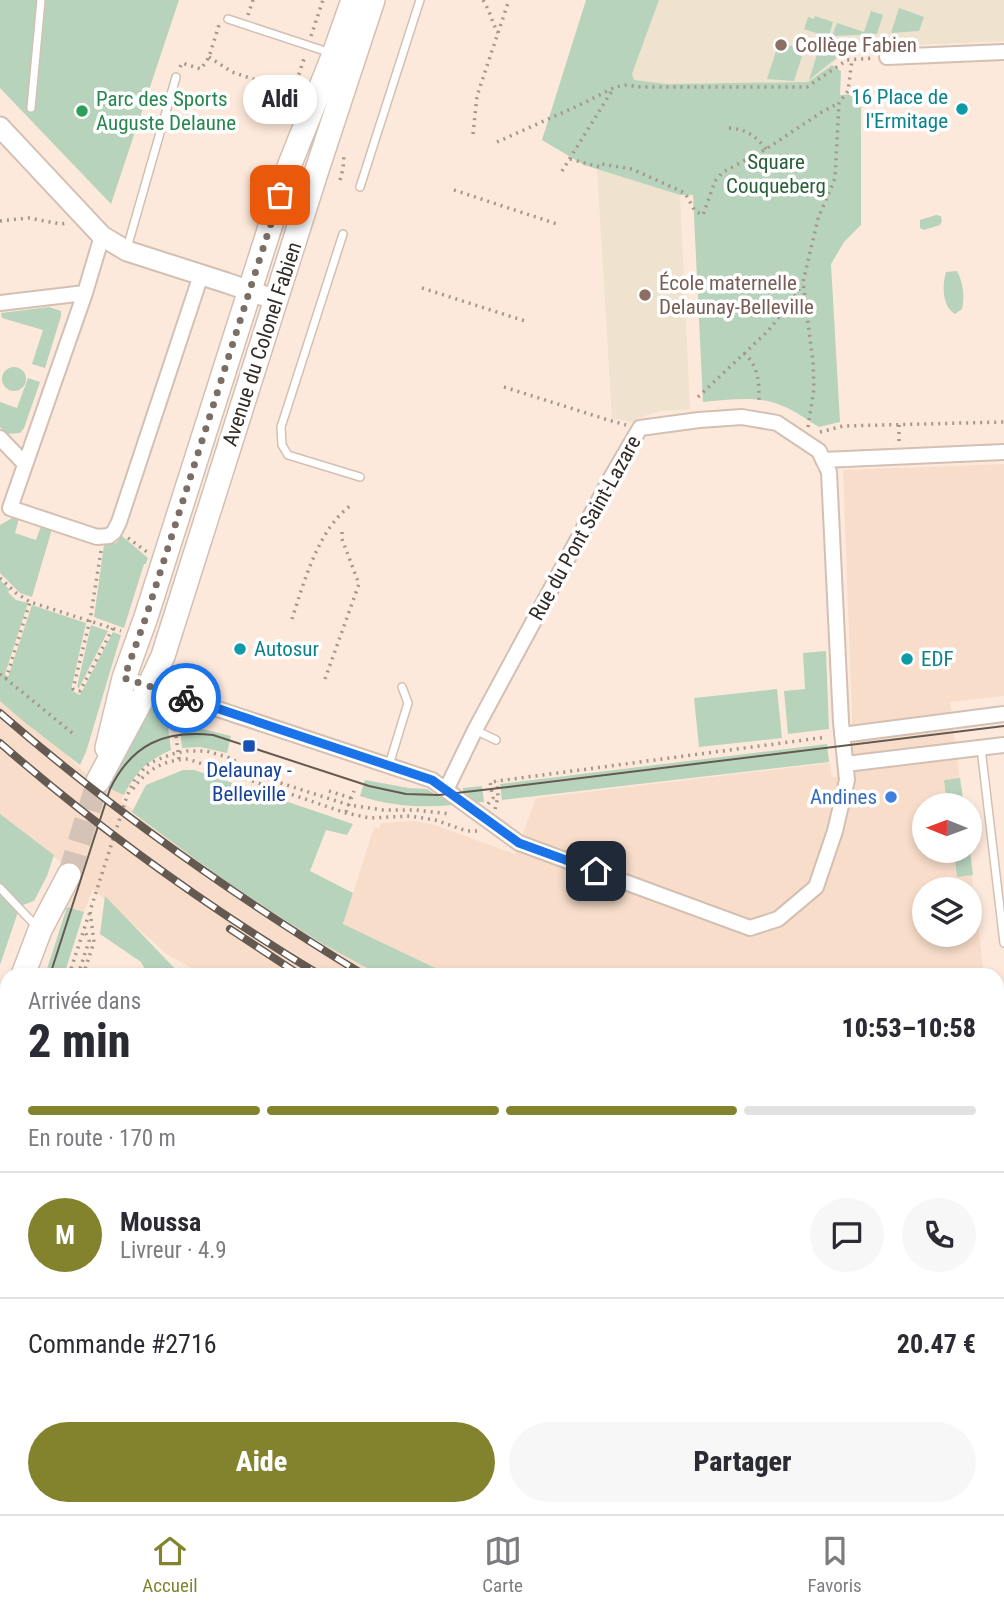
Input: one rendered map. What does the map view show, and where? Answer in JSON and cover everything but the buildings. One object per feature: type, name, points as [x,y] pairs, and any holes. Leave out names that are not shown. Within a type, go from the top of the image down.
[{"type":"main road","name":"Avenue du Colonel Fabien","points":[[353,0],[334,54],[293,125],[290,164],[124,678],[99,781],[163,656],[373,0]]},
{"type":"main road","points":[[26,968],[40,930],[69,875],[40,968]]},
{"type":"street","points":[[887,57],[1004,52]]},
{"type":"street","points":[[0,127],[102,236],[127,251],[276,300]]},
{"type":"street","points":[[102,236],[85,293],[25,464],[5,512],[97,537],[109,536],[115,529],[201,275]]},
{"type":"street","points":[[0,303],[85,293]]},
{"type":"street","name":"Rue du Pont Saint-Lazare","points":[[124,678],[432,780],[519,843],[751,928],[778,919],[816,887],[847,780],[842,735],[830,472],[819,451],[777,423],[742,417],[640,428],[475,730],[446,790]]},
{"type":"street","points":[[0,438],[25,464]]},
{"type":"street","points":[[823,460],[1004,452]]},
{"type":"street","points":[[842,735],[1004,715]]},
{"type":"street","points":[[846,764],[1004,745]]},
{"type":"lane","points":[[31,108],[41,0]]},
{"type":"lane","points":[[360,187],[420,0]]},
{"type":"lane","points":[[225,18],[334,54]]},
{"type":"lane","points":[[127,251],[176,77]]},
{"type":"lane","points":[[343,234],[281,427],[282,446],[288,455],[360,477]]},
{"type":"lane","points":[[389,766],[408,703],[402,687]]},
{"type":"lane","points":[[475,730],[496,740]]},
{"type":"lane","points":[[981,748],[1004,943]]},
{"type":"lane","points":[[0,888],[40,930]]},
{"type":"path","points":[[209,57],[232,72],[265,83],[276,118],[293,125],[308,46],[323,0]]},
{"type":"path","points":[[483,0],[498,33]]},
{"type":"path","points":[[472,134],[477,96],[509,0]]},
{"type":"path","points":[[176,77],[182,63],[201,69],[209,57],[225,18]]},
{"type":"path","points":[[497,142],[615,87],[807,87],[847,60],[887,57]]},
{"type":"path","points":[[570,159],[600,167],[602,164],[632,169],[685,193],[695,211],[703,215],[715,181],[723,172],[766,149],[839,103],[848,91],[852,60]]},
{"type":"path","points":[[562,171],[615,87]]},
{"type":"path","points":[[698,397],[768,331],[803,282],[818,219],[835,178],[839,103]]},
{"type":"path","points":[[729,128],[754,136],[766,149]]},
{"type":"path","points":[[340,180],[344,169],[345,144]]},
{"type":"path","points":[[454,190],[557,224]]},
{"type":"path","points":[[0,221],[29,218],[61,224],[88,221]]},
{"type":"path","points":[[803,282],[814,389],[808,426]]},
{"type":"path","points":[[422,288],[525,321]]},
{"type":"path","points":[[744,353],[756,367],[759,420]]},
{"type":"path","points":[[504,387],[640,428]]},
{"type":"path","points":[[814,447],[820,432],[843,426],[1004,422]]},
{"type":"path","points":[[292,619],[310,563],[338,515],[350,506]]},
{"type":"path","points":[[115,529],[163,564]]},
{"type":"path","points":[[324,679],[359,583],[342,539],[342,530]]},
{"type":"path","points":[[0,578],[30,602],[90,620],[113,628],[80,691],[73,689],[90,620],[102,549],[93,546]]},
{"type":"path","points":[[6,679],[30,602]]},
{"type":"path","points":[[0,674],[76,736]]},
{"type":"path","points":[[179,759],[175,729],[184,698]]},
{"type":"path","points":[[127,796],[150,769],[179,759],[188,759],[346,813],[370,818],[410,816],[476,832],[482,829],[492,798],[490,782],[842,735]]},
{"type":"path","points":[[71,968],[127,796],[134,781],[146,766],[159,759],[187,751],[206,751],[244,762]]},
{"type":"path","points":[[234,759],[237,769],[349,805],[383,810],[448,813],[456,817]]},
{"type":"path","points":[[484,819],[495,809],[498,797],[497,781]]},
{"type":"path","points":[[329,791],[351,798]]},
{"type":"path","points":[[346,813],[354,791]]},
{"type":"path","points":[[85,968],[94,942],[90,911]]},
{"type":"path","points":[[80,968],[89,941],[84,929]]},
{"type":"shaded area","name":"Collège Fabien","points":[[659,0],[1004,0],[1004,41],[853,48],[808,82],[667,84],[634,80],[632,74]]},
{"type":"shaded area","name":"École maternelle Delaunay-Belleville","points":[[597,169],[680,195],[690,409],[661,411],[632,422],[612,418]]},
{"type":"shaded area","points":[[1004,464],[1004,696],[950,702],[961,793],[912,793],[912,863],[970,863],[972,877],[912,877],[912,947],[981,947],[983,968],[435,968],[343,924],[374,827],[379,828],[381,823],[416,821],[432,824],[515,854],[536,798],[830,763],[832,777],[854,775],[843,470]]},
{"type":"shaded area","points":[[0,691],[97,784],[124,795],[121,801],[249,889],[377,968],[192,968],[169,956],[93,889],[84,912],[67,907],[77,875],[0,815]]},
{"type":"green space","name":"Parc des Sports Auguste Delaune","points":[[0,0],[179,0],[111,204],[0,88]]},
{"type":"green space","name":"Square Couqueberg","points":[[586,0],[659,0],[632,74],[634,80],[667,84],[808,82],[832,65],[841,71],[840,95],[861,94],[861,225],[844,242],[831,264],[840,422],[819,427],[785,407],[762,400],[703,402],[693,195],[680,195],[584,165],[542,140]]},
{"type":"green space","points":[[899,8],[924,17],[919,31],[891,33]]},
{"type":"green space","points":[[871,11],[883,15],[877,34],[832,36],[837,23],[864,32]]},
{"type":"green space","points":[[815,16],[833,22],[829,36],[804,29],[808,17],[814,19]]},
{"type":"green space","points":[[779,42],[804,50],[794,81],[767,79]]},
{"type":"green space","points":[[854,44],[809,80],[820,45],[832,49],[834,45]]},
{"type":"green space","points":[[941,216],[940,225],[924,230],[920,228],[920,220]]},
{"type":"green space","points":[[957,271],[963,300],[962,309],[955,314],[945,301],[944,283],[946,272]]},
{"type":"green space","points":[[49,307],[61,311],[61,316],[45,368],[32,364],[43,330],[2,318],[1,313]]},
{"type":"green space","points":[[14,367],[22,371],[26,379],[22,387],[14,391],[6,387],[2,379],[6,371]]},
{"type":"green space","points":[[28,378],[40,382],[24,428],[20,433],[7,434],[0,427],[0,402],[17,408]]},
{"type":"green space","points":[[12,518],[19,518],[15,533],[36,540],[41,526],[52,529],[32,597],[20,593],[0,573],[0,525]]},
{"type":"green space","points":[[122,536],[148,558],[124,628],[94,617],[104,545],[116,543]]},
{"type":"green space","points":[[0,580],[16,600],[28,603],[5,674],[8,677],[32,605],[86,623],[71,690],[80,695],[113,632],[121,635],[80,765],[0,701]]},
{"type":"green space","points":[[91,625],[108,631],[79,688],[77,687]]},
{"type":"green space","points":[[826,651],[829,729],[788,734],[784,691],[805,689],[803,653]]},
{"type":"green space","points":[[777,689],[782,738],[699,747],[694,698]]},
{"type":"green space","points":[[161,704],[176,706],[168,727],[171,750],[143,768],[124,795],[106,787],[147,711]]},
{"type":"green space","points":[[199,728],[231,736],[227,753],[200,747],[182,748],[180,729]]},
{"type":"green space","points":[[827,744],[829,762],[502,800],[500,784]]},
{"type":"green space","points":[[183,770],[194,770],[353,824],[347,835],[326,830],[310,871],[353,893],[343,924],[435,968],[367,968],[323,944],[218,876],[132,812],[146,785]]},
{"type":"green space","points":[[960,778],[962,793],[946,793],[944,780]]},
{"type":"green space","points":[[365,780],[427,789],[453,805],[406,805],[360,796]]},
{"type":"green space","points":[[482,786],[484,802],[477,802],[463,791],[463,788]]},
{"type":"green space","points":[[0,814],[54,855],[34,901],[20,906],[0,965]]},
{"type":"green space","points":[[955,863],[972,863],[973,875],[957,877]]},
{"type":"green space","points":[[105,896],[174,968],[144,968],[141,962],[100,934]]},
{"type":"green space","points":[[67,907],[84,912],[66,968],[47,968]]},
{"type":"tunnel","points":[[69,875],[98,781]]},
{"type":"tram line","points":[[52,968],[110,789],[128,761],[151,743],[165,738],[179,735],[213,735],[369,786],[406,794],[439,795],[1004,726]]},
{"type":"railway","points":[[0,713],[176,852],[353,968]]},
{"type":"railway","points":[[0,743],[76,806],[155,866],[309,968]]},
{"type":"railway","points":[[230,929],[289,968]]},
{"type":"way so far","points":[[186,698],[124,678],[146,617],[280,195]]},
{"type":"place","name":"Collège Fabien","points":[[781,45]]},
{"type":"place","name":"16 Place de l'Ermitage","points":[[962,109]]},
{"type":"place","name":"Parc des Sports Auguste Delaune","points":[[82,111]]},
{"type":"place","name":"Aldi","points":[[280,195]]},
{"type":"place","name":"École maternelle Delaunay-Belleville","points":[[645,295]]},
{"type":"place","name":"Autosur","points":[[240,649]]},
{"type":"place","name":"EDF","points":[[907,659]]},
{"type":"place","name":"Delaunay - Belleville","points":[[249,746]]},
{"type":"place","name":"Andines","points":[[891,797]]},
{"type":"route","points":[[186,698],[432,780],[519,843],[596,871]]}]
